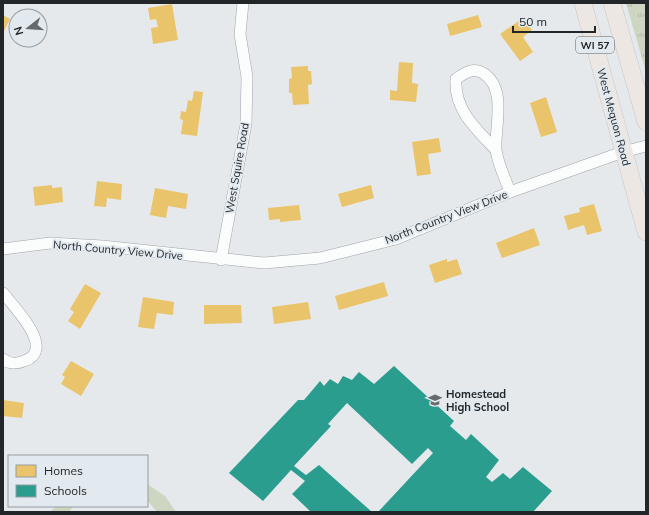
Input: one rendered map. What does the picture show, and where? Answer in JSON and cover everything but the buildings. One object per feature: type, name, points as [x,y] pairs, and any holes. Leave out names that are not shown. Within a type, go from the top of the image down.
[{"type":"main road","name":"West Mequon Road","points":[[583,3],[646,232]]},
{"type":"main road","name":"WI 57","points":[[612,3],[646,122]]},
{"type":"street","name":"West Squire Road","points":[[221,260],[246,124],[247,77],[240,34],[243,3]]},
{"type":"street","points":[[496,150],[462,110],[455,93],[456,79],[468,71],[480,71],[491,78],[496,93],[499,113],[496,150],[510,192]]},
{"type":"street","name":"North Country View Drive","points":[[3,249],[50,243],[102,246],[221,260],[264,263],[320,258],[396,239],[510,192],[623,152],[646,146]]},
{"type":"street","points":[[3,293],[29,326],[37,343],[34,353],[25,361],[12,363],[3,359]]},
{"type":"green space","points":[[626,3],[646,3],[646,72]]},
{"type":"green space","points":[[148,485],[165,496],[176,512],[157,512],[148,501]]},
{"type":"green space","points":[[55,507],[73,507],[69,512],[50,512]]},
{"type":"place","name":"Homestead High School","points":[[435,400]]}]
